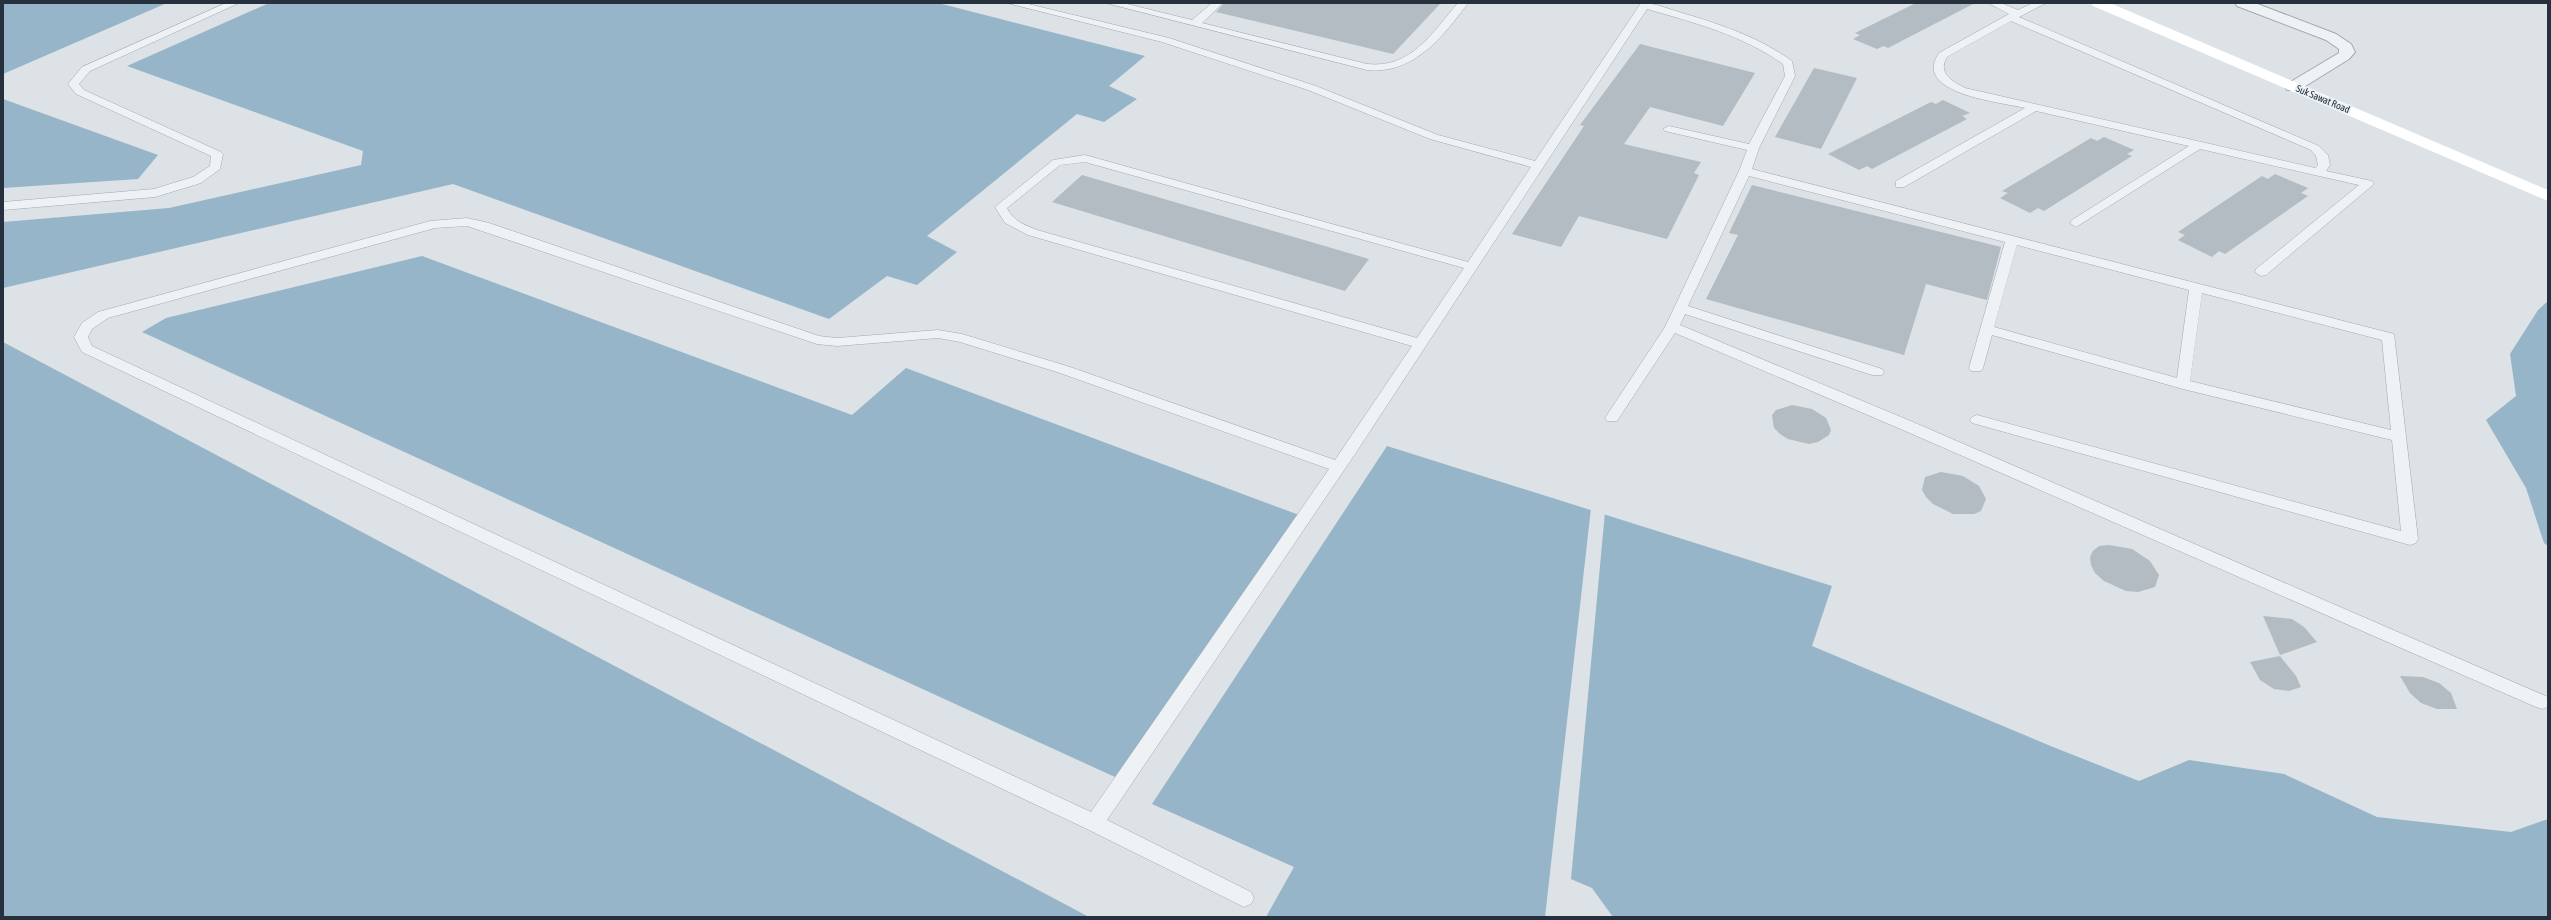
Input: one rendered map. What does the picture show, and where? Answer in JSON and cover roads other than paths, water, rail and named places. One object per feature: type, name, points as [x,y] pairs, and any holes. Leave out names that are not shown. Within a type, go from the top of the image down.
[{"type":"main road","name":"Suk Sawat Road","points":[[2098,3],[2548,196]]},
{"type":"street","points":[[2242,3],[2332,37],[2346,46],[2347,52],[2344,56],[2293,86]]},
{"type":"lane","points":[[3,206],[155,193],[197,180],[216,166],[217,154],[80,92],[73,84],[86,69],[234,3]]},
{"type":"lane","points":[[1012,3],[1165,40],[1215,55],[1312,88],[1434,137],[1540,166]]},
{"type":"lane","points":[[1111,3],[1367,67],[1384,68],[1396,66],[1412,59],[1464,3]]},
{"type":"lane","points":[[1194,24],[1218,3]]},
{"type":"lane","points":[[1993,3],[2015,15],[2315,148],[2322,155],[2324,165],[2317,174]]},
{"type":"lane","points":[[2041,3],[2015,15],[1943,55],[1938,66],[1940,76],[1945,83],[1961,90],[2317,174],[2368,184],[2261,272]]},
{"type":"lane","points":[[1094,823],[1473,267],[1646,4],[1736,34],[1769,48],[1788,63],[1790,76],[1753,148],[1745,171],[1672,327],[1612,418]]},
{"type":"lane","points":[[1900,184],[2035,107]]},
{"type":"lane","points":[[1669,129],[1753,148]]},
{"type":"lane","points":[[2076,223],[2198,145]]},
{"type":"lane","points":[[1421,344],[1058,240],[1011,224],[1004,216],[1002,207],[1057,162],[1085,158],[1473,267]]},
{"type":"lane","points":[[1745,171],[2388,337],[2410,539],[1978,420]]},
{"type":"lane","points":[[1244,898],[1094,823],[87,349],[81,337],[87,326],[102,315],[434,224],[467,222],[485,226],[619,271],[817,340],[851,341],[938,334],[962,338],[1065,370],[1338,467]]},
{"type":"lane","points":[[1976,368],[2012,240]]},
{"type":"lane","points":[[2183,384],[2196,288]]},
{"type":"lane","points":[[1681,308],[1877,372]]},
{"type":"lane","points":[[1672,327],[1908,426],[2542,702]]},
{"type":"lane","points":[[1986,329],[2183,384],[2399,437]]},
{"type":"water","points":[[3,3],[167,3],[3,74]]},
{"type":"water","points":[[269,3],[938,3],[1145,56],[1109,86],[1137,99],[1104,122],[1077,114],[927,236],[957,252],[917,285],[887,276],[829,319],[453,184],[3,288],[3,222],[169,208],[361,165],[363,151],[127,66]]},
{"type":"water","points":[[3,99],[158,155],[138,179],[3,188]]},
{"type":"water","points":[[422,256],[852,415],[906,368],[1299,515],[1115,777],[142,332],[166,318]]},
{"type":"water","points":[[2548,301],[2548,546],[2544,543],[2526,488],[2486,420],[2516,396],[2510,354],[2538,310]]},
{"type":"water","points":[[3,342],[1089,917],[3,917]]},
{"type":"water","points":[[1387,446],[1832,586],[1812,646],[2053,747],[2139,781],[2189,760],[2284,774],[2377,817],[2511,832],[2548,819],[2548,917],[1266,917],[1294,867],[1152,804]]}]
